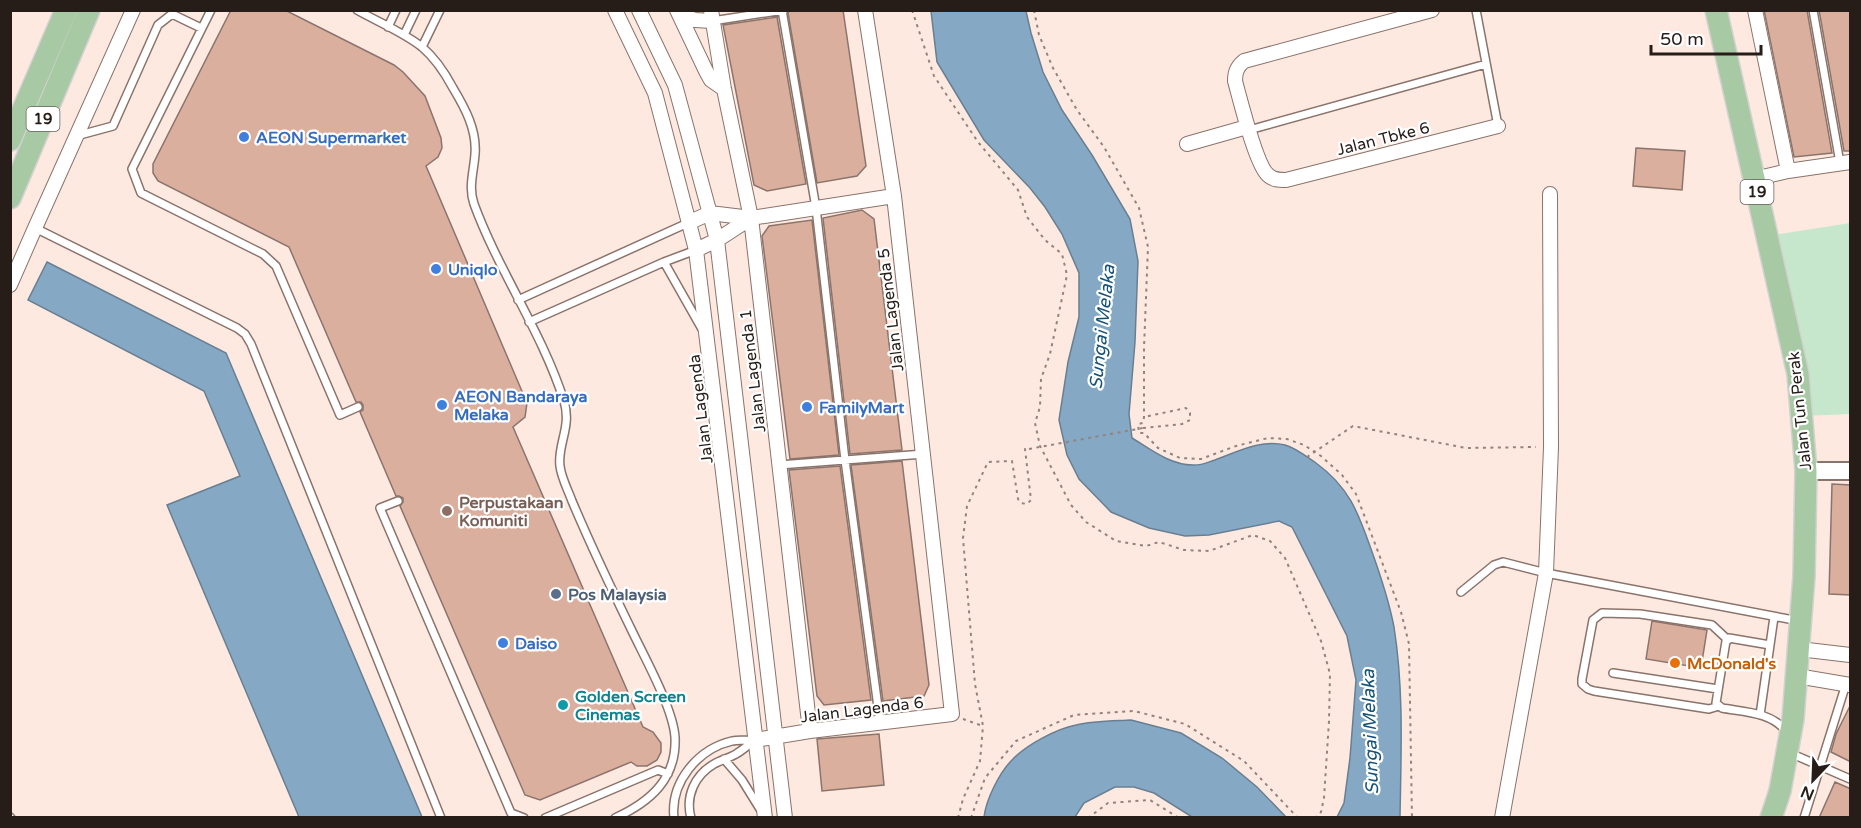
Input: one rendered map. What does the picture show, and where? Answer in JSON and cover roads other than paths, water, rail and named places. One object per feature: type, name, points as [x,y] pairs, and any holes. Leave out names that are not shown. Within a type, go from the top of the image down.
[{"type":"main road","name":"19","points":[[10,140],[66,10]]},
{"type":"main road","name":"19","points":[[10,198],[89,10]]},
{"type":"main road","name":"Jalan Tun Perak","points":[[1716,10],[1798,374],[1806,471],[1806,543],[1797,676],[1789,745],[1780,791],[1771,818]]},
{"type":"street","points":[[10,285],[133,10]]},
{"type":"street","name":"Jalan Lagenda","points":[[615,10],[656,93],[696,250],[764,817]]},
{"type":"street","points":[[639,10],[675,85],[717,240],[785,818]]},
{"type":"street","name":"Jalan Lagenda 5","points":[[864,10],[894,196],[952,714]]},
{"type":"street","points":[[1187,144],[1248,128],[1235,81],[1238,67],[1244,61],[1417,12],[1432,10]]},
{"type":"street","points":[[1755,10],[1788,171]]},
{"type":"street","points":[[678,13],[695,20],[712,16]]},
{"type":"street","points":[[678,13],[711,80],[724,89]]},
{"type":"street","name":"Jalan Lagenda 1","points":[[712,16],[724,89],[751,218],[810,731]]},
{"type":"street","name":"Jalan Tbke 6","points":[[1248,128],[1263,170],[1277,180],[1286,180],[1497,126]]},
{"type":"street","points":[[1754,179],[1788,171],[1845,163]]},
{"type":"street","points":[[1502,818],[1546,573],[1551,447],[1550,194]]},
{"type":"street","points":[[690,222],[710,213],[751,218],[894,196]]},
{"type":"street","points":[[696,250],[717,240],[751,218]]},
{"type":"street","points":[[1806,471],[1851,471]]},
{"type":"street","points":[[1799,649],[1851,655]]},
{"type":"street","points":[[1797,676],[1848,684]]},
{"type":"street","name":"Jalan Lagenda 6","points":[[755,740],[952,714]]},
{"type":"lane","points":[[211,10],[132,168],[141,193],[263,254],[276,266],[340,415],[358,407]]},
{"type":"lane","points":[[357,10],[422,47],[454,88],[471,122],[475,139],[470,186],[473,203],[544,351],[565,405],[567,421],[559,465],[572,500],[667,707],[675,735],[674,756],[668,774],[654,794],[630,811],[615,818]]},
{"type":"lane","points":[[388,27],[396,10]]},
{"type":"lane","points":[[404,35],[416,10]]},
{"type":"lane","points":[[422,47],[440,10]]},
{"type":"lane","points":[[1476,10],[1497,126]]},
{"type":"lane","points":[[1814,10],[1845,163]]},
{"type":"lane","points":[[712,16],[783,11],[816,208],[845,460],[880,722]]},
{"type":"lane","points":[[76,136],[113,126],[158,25],[172,14],[201,28]]},
{"type":"lane","points":[[1248,128],[1486,64]]},
{"type":"lane","points":[[518,300],[690,222]]},
{"type":"lane","points":[[35,228],[245,334],[251,344],[441,818]]},
{"type":"lane","points":[[529,322],[696,250]]},
{"type":"lane","points":[[664,262],[708,339]]},
{"type":"lane","points":[[779,465],[924,454]]},
{"type":"lane","points":[[398,501],[380,508],[511,813],[524,818]]},
{"type":"lane","points":[[1461,592],[1494,565],[1503,562],[1546,573],[1801,622]]},
{"type":"lane","points":[[1728,640],[1712,625],[1640,614],[1602,613],[1593,620],[1582,684],[1594,692],[1709,709],[1719,706],[1770,717],[1778,722],[1789,745],[1820,766],[1851,779]]},
{"type":"lane","points":[[1760,715],[1774,617]]},
{"type":"lane","points":[[1719,706],[1716,703],[1726,641],[1730,638],[1770,645]]},
{"type":"lane","points":[[1613,673],[1718,689]]},
{"type":"lane","points":[[1804,818],[1848,684]]},
{"type":"lane","points":[[691,818],[690,794],[698,777],[711,765],[736,754],[755,740]]},
{"type":"lane","points":[[674,818],[674,798],[682,778],[694,761],[731,741],[755,740]]},
{"type":"lane","points":[[724,759],[742,780],[764,817]]},
{"type":"lane","points":[[545,818],[658,770],[668,774]]},
{"type":"water","name":"Sungai Melaka","points":[[931,11],[1026,11],[1043,72],[1062,110],[1130,219],[1138,261],[1129,414],[1132,438],[1168,459],[1196,465],[1258,445],[1285,445],[1301,453],[1327,472],[1337,481],[1351,501],[1362,523],[1378,568],[1394,627],[1401,698],[1400,817],[1337,817],[1344,803],[1356,680],[1347,636],[1292,527],[1279,521],[1209,535],[1185,536],[1149,528],[1111,512],[1079,479],[1067,455],[1059,420],[1068,362],[1079,317],[1079,273],[1062,234],[1045,207],[984,140],[937,62]]},
{"type":"water","points":[[47,262],[226,353],[422,817],[299,817],[167,505],[240,476],[204,391],[28,300]]},
{"type":"water","points":[[1131,720],[1181,733],[1222,758],[1257,787],[1286,817],[1192,817],[1154,793],[1134,787],[1115,787],[1084,803],[1075,817],[984,817],[990,795],[1002,772],[1018,754],[1033,743],[1076,725]]},
{"type":"place","name":"AEON Supermarket","points":[[244,137]]},
{"type":"place","name":"Uniqlo","points":[[436,269]]},
{"type":"place","name":"AEON Bandaraya Melaka","points":[[442,405]]},
{"type":"place","name":"FamilyMart","points":[[807,407]]},
{"type":"place","name":"Perpustakaan Komuniti","points":[[447,511]]},
{"type":"place","name":"Pos Malaysia","points":[[556,594]]},
{"type":"place","name":"Daiso","points":[[503,643]]},
{"type":"place","name":"McDonald's","points":[[1675,663]]},
{"type":"place","name":"Golden Screen Cinemas","points":[[563,705]]}]
